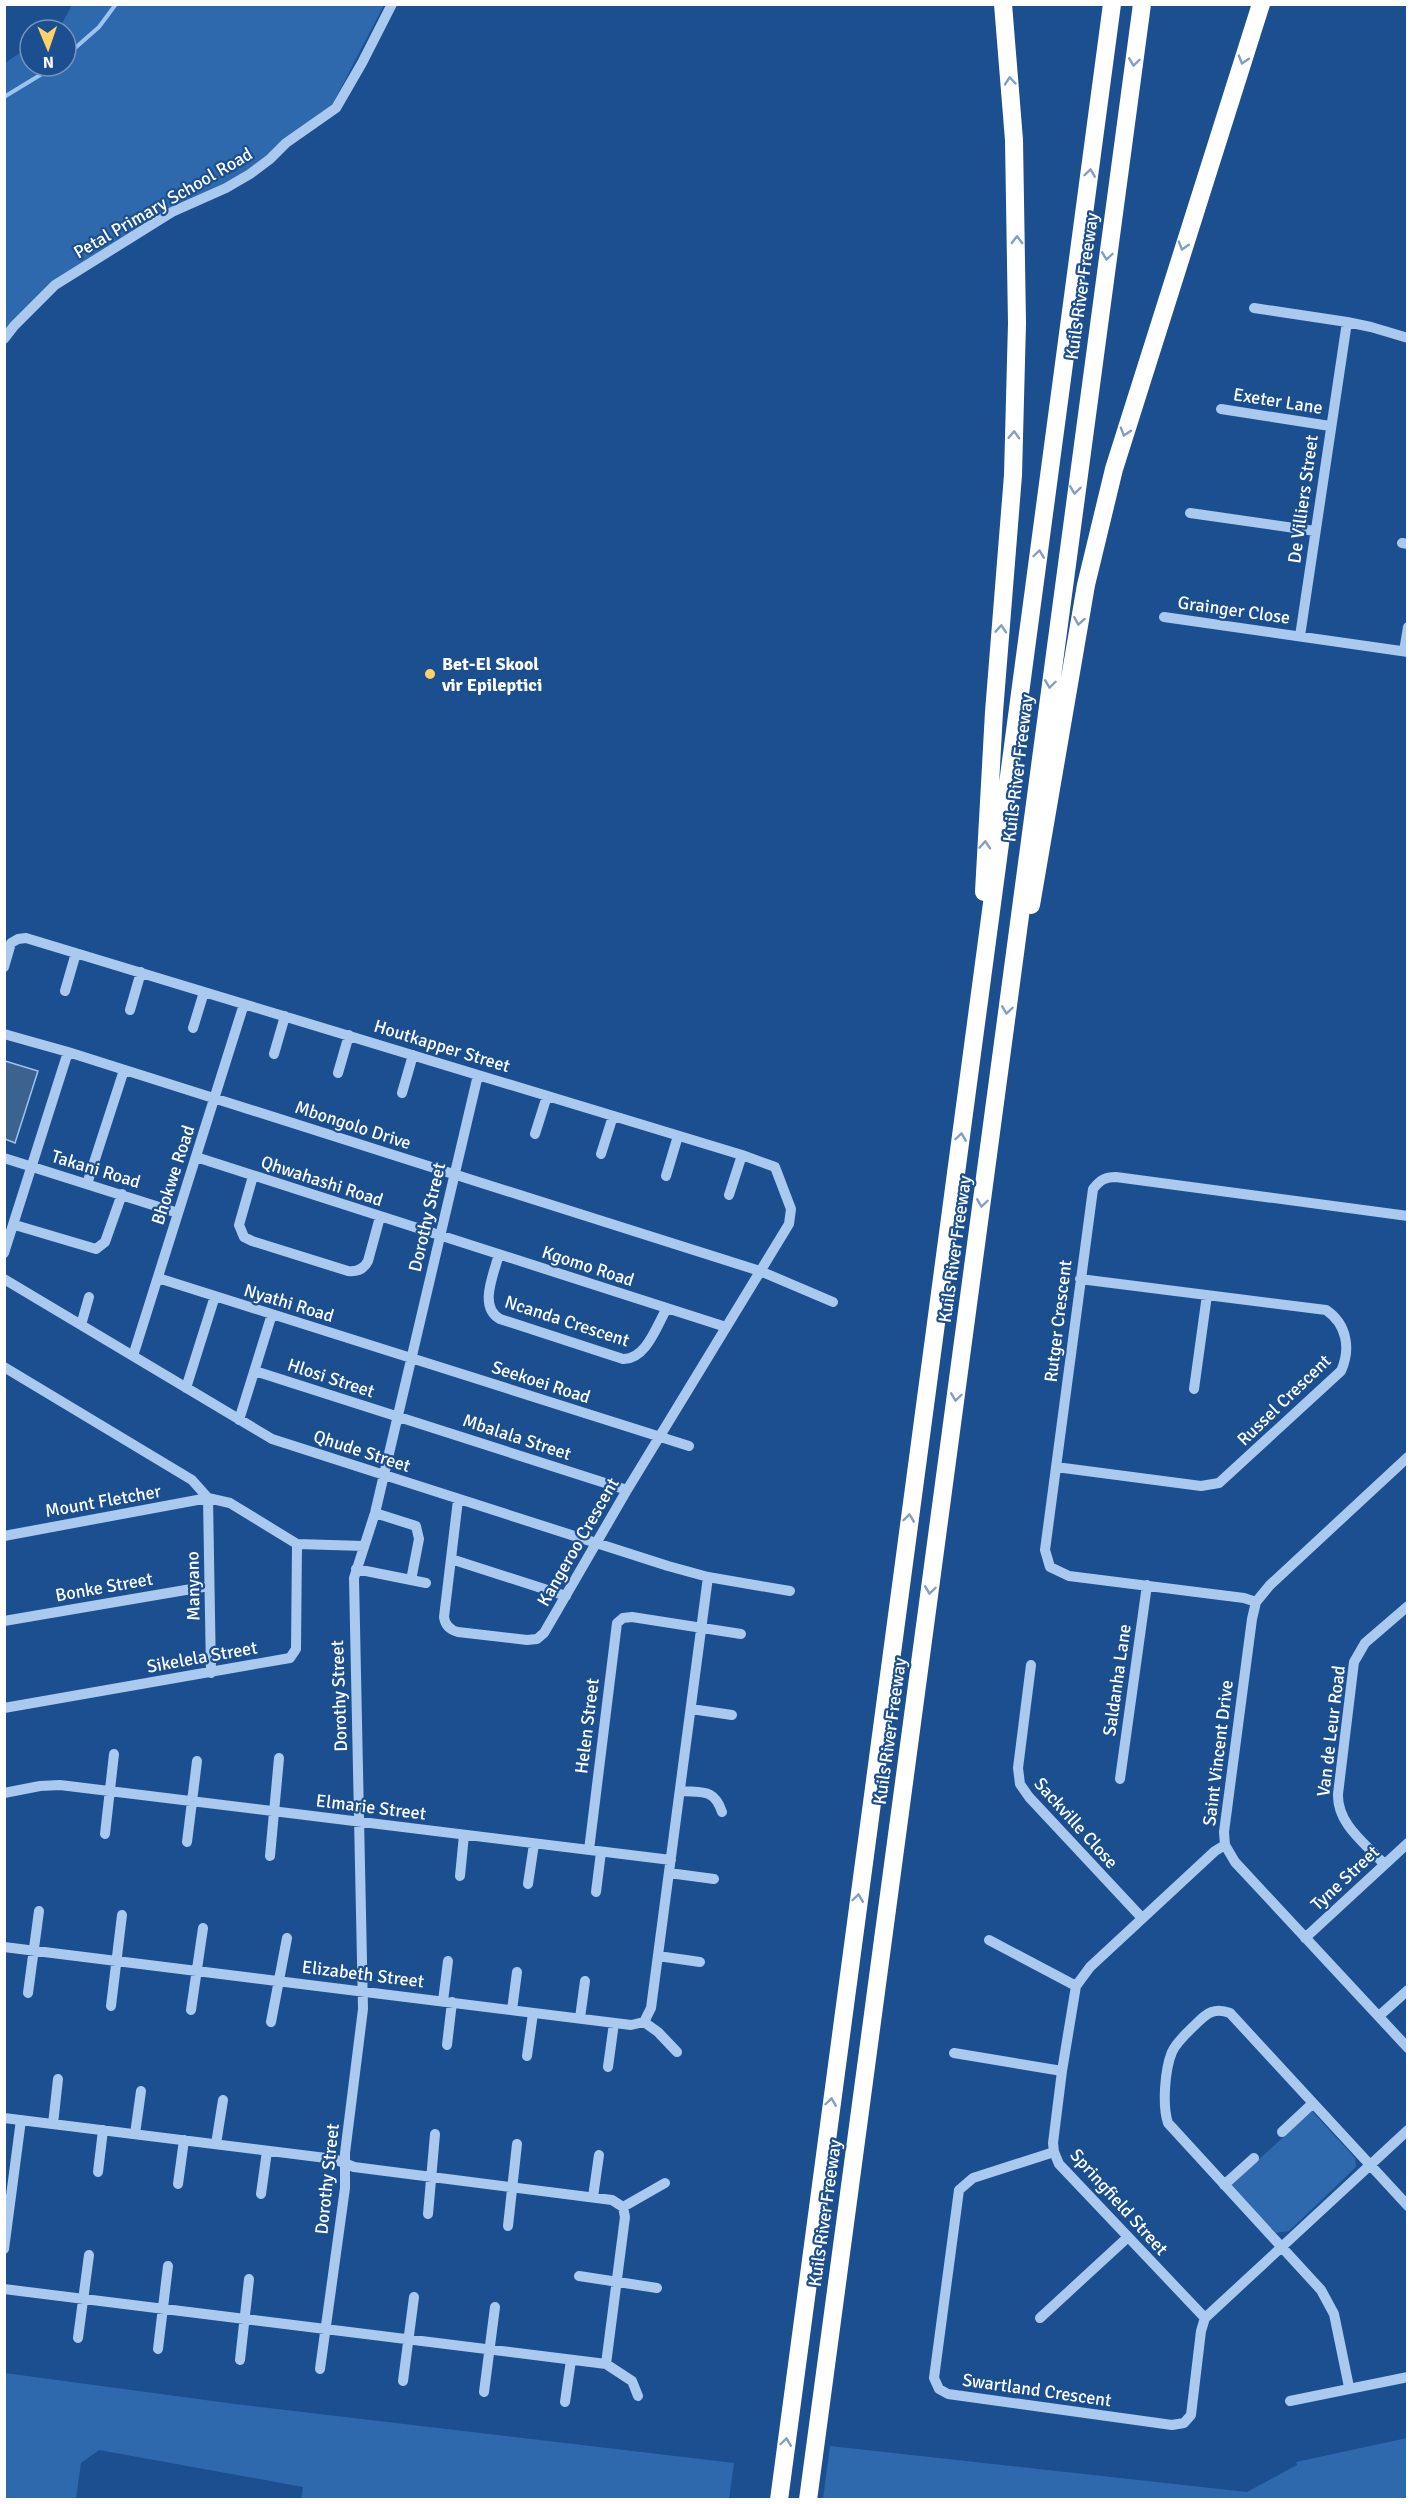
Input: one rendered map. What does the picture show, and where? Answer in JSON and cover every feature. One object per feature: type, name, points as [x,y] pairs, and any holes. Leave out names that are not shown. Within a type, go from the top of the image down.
[{"type":"highway","points":[[987,945],[984,864],[1013,476],[1017,323],[1014,140],[1004,4]]},
{"type":"highway","name":"Kuils River Freeway","points":[[779,2499],[1112,4]]},
{"type":"highway","name":"Kuils River Freeway","points":[[808,2499],[1142,4]]},
{"type":"highway","points":[[1015,952],[1031,907],[1037,881],[1086,585],[1114,469],[1261,4]]},
{"type":"street","name":"Petal Primary School Road","points":[[4,339],[55,285],[172,212],[226,188],[250,174],[286,143],[336,108],[392,4]]},
{"type":"street","points":[[1254,308],[1347,322],[1407,338]]},
{"type":"street","name":"De Villiers Street","points":[[1300,636],[1347,322]]},
{"type":"street","name":"Exeter Lane","points":[[1221,409],[1330,426]]},
{"type":"street","points":[[1190,513],[1315,531]]},
{"type":"street","name":"Grainger Close","points":[[1164,616],[1300,636]]},
{"type":"street","points":[[1300,636],[1406,651],[1407,627]]},
{"type":"street","name":"Houtkapper Street","points":[[4,967],[9,946],[15,940],[22,938],[349,1035],[775,1167],[780,1175],[792,1213],[789,1224],[760,1271]]},
{"type":"street","points":[[65,991],[76,953]]},
{"type":"street","points":[[129,1010],[141,972]]},
{"type":"street","points":[[193,1028],[204,992]]},
{"type":"street","name":"Bhokwe Road","points":[[133,1356],[244,1004]]},
{"type":"street","points":[[274,1054],[285,1016]]},
{"type":"street","name":"Mbongolo Drive","points":[[4,1034],[215,1098],[760,1271],[833,1302]]},
{"type":"street","points":[[338,1073],[349,1035]]},
{"type":"street","points":[[4,1252],[15,1224],[68,1052]]},
{"type":"street","points":[[402,1093],[413,1055]]},
{"type":"street","points":[[87,1184],[124,1070]]},
{"type":"street","name":"Dorothy Street","points":[[320,2369],[345,2188],[345,2153],[363,2008],[353,1592],[356,1569],[375,1513],[478,1075]]},
{"type":"street","points":[[535,1134],[547,1096]]},
{"type":"street","points":[[601,1154],[613,1116]]},
{"type":"street","points":[[666,1176],[678,1136]]},
{"type":"street","points":[[729,1195],[742,1155]]},
{"type":"street","name":"Takani Road","points":[[4,1158],[178,1213]]},
{"type":"street","name":"Qhwahashi Road","points":[[196,1158],[439,1235]]},
{"type":"street","points":[[254,1176],[238,1225],[244,1237],[252,1241],[357,1271],[368,1261],[380,1216]]},
{"type":"street","name":"Rutger Crescent","points":[[1256,1602],[1244,1598],[1070,1576],[1050,1567],[1045,1550],[1093,1189],[1106,1177],[1116,1177],[1407,1215]]},
{"type":"street","points":[[15,1224],[96,1248],[105,1242],[122,1194]]},
{"type":"street","name":"Kgomo Road","points":[[439,1235],[726,1327]]},
{"type":"street","name":"Ncanda Crescent","points":[[499,1254],[488,1300],[493,1315],[500,1320],[623,1359],[633,1359],[641,1353],[667,1308]]},
{"type":"street","name":"Kangeroo Crescent","points":[[458,1500],[444,1617],[446,1624],[454,1631],[527,1640],[537,1639],[544,1633],[627,1490],[760,1271]]},
{"type":"street","name":"Nyathi Road","points":[[158,1278],[412,1358]]},
{"type":"street","name":"Qhude Street","points":[[4,1279],[282,1443],[596,1544],[708,1577],[790,1591]]},
{"type":"street","name":"Russel Crescent","points":[[1056,1467],[1202,1486],[1219,1483],[1341,1371],[1346,1361],[1347,1350],[1340,1322],[1326,1310],[1080,1279]]},
{"type":"street","points":[[1194,1389],[1207,1295]]},
{"type":"street","points":[[186,1388],[215,1296]]},
{"type":"street","points":[[81,1325],[89,1297]]},
{"type":"street","points":[[240,1420],[272,1314]]},
{"type":"street","name":"Seekoei Road","points":[[412,1358],[689,1446]]},
{"type":"street","points":[[4,1367],[192,1480],[208,1498],[230,1503],[297,1544],[364,1546]]},
{"type":"street","name":"Hlosi Street","points":[[255,1371],[397,1416]]},
{"type":"street","name":"Mbalala Street","points":[[397,1416],[627,1490]]},
{"type":"street","name":"Saint Vincent Drive","points":[[1407,1457],[1270,1585],[1256,1602],[1247,1645],[1225,1814],[1225,1845],[1236,1862],[1407,2048]]},
{"type":"street","name":"Mount Fletcher","points":[[4,1536],[208,1498]]},
{"type":"street","name":"Manyano","points":[[208,1498],[211,1673]]},
{"type":"street","points":[[375,1513],[416,1526],[419,1539],[411,1580]]},
{"type":"street","name":"Sikelela Street","points":[[4,1708],[286,1660],[293,1656],[296,1645],[297,1544]]},
{"type":"street","points":[[451,1559],[566,1596]]},
{"type":"street","points":[[356,1569],[426,1582]]},
{"type":"street","points":[[677,2052],[658,2032],[644,2022],[650,2013],[708,1577]]},
{"type":"street","name":"Saldanha Lane","points":[[1120,1779],[1147,1585]]},
{"type":"street","name":"Bonke Street","points":[[4,1621],[209,1586]]},
{"type":"street","name":"Van de Leur Road","points":[[1384,1864],[1345,1824],[1338,1809],[1338,1794],[1354,1662],[1365,1643],[1407,1606]]},
{"type":"street","name":"Helen Street","points":[[588,1850],[614,1630],[620,1620],[632,1617],[701,1628]]},
{"type":"street","points":[[701,1628],[741,1634]]},
{"type":"street","name":"Sackville Close","points":[[1031,1665],[1018,1768],[1020,1784],[1063,1835],[1142,1918]]},
{"type":"street","points":[[691,1709],[732,1715]]},
{"type":"street","points":[[105,1834],[114,1754]]},
{"type":"street","points":[[270,1856],[279,1758]]},
{"type":"street","points":[[187,1842],[198,1761]]},
{"type":"street","name":"Elmarie Street","points":[[4,1793],[54,1785],[671,1860]]},
{"type":"street","points":[[680,1791],[713,1795],[718,1800],[722,1812]]},
{"type":"street","points":[[460,1876],[464,1835]]},
{"type":"street","name":"Tyne Street","points":[[1305,1938],[1407,1843]]},
{"type":"street","points":[[528,1884],[534,1844]]},
{"type":"street","name":"Springfield Street","points":[[1205,2318],[1059,2164],[1054,2152],[1062,2071],[1076,1986],[1090,1967],[1215,1851],[1225,1845]]},
{"type":"street","points":[[596,1892],[601,1852]]},
{"type":"street","points":[[669,1873],[714,1879]]},
{"type":"street","points":[[28,1993],[39,1911]]},
{"type":"street","points":[[111,2006],[122,1915]]},
{"type":"street","points":[[191,2010],[203,1928]]},
{"type":"street","name":"Elizabeth Street","points":[[272,2022],[287,1938]]},
{"type":"street","points":[[989,1940],[1076,1986]]},
{"type":"street","name":"Elizabeth Street","points":[[4,1947],[614,2023],[635,2025],[644,2022]]},
{"type":"street","points":[[658,1956],[700,1962]]},
{"type":"street","name":"Elizabeth Street","points":[[447,2045],[448,1961]]},
{"type":"street","points":[[512,2010],[517,1972]]},
{"type":"street","points":[[580,2019],[585,1981]]},
{"type":"street","points":[[1379,2016],[1407,1990]]},
{"type":"street","points":[[1349,2387],[1334,2314],[1321,2290],[1172,2129],[1164,2107],[1172,2051],[1207,2013],[1218,2010],[1230,2013],[1407,2206]]},
{"type":"street","points":[[527,2056],[533,2013]]},
{"type":"street","points":[[608,2067],[614,2023]]},
{"type":"street","points":[[954,2053],[1062,2071]]},
{"type":"street","points":[[53,2124],[58,2079]]},
{"type":"street","points":[[135,2134],[141,2091]]},
{"type":"street","points":[[216,2144],[223,2100]]},
{"type":"street","points":[[1282,2132],[1312,2104]]},
{"type":"street","points":[[4,2118],[334,2159],[354,2167],[612,2200],[622,2207],[625,2217],[606,2364]]},
{"type":"street","points":[[4,2249],[7,2207],[21,2120]]},
{"type":"street","points":[[98,2172],[104,2130]]},
{"type":"street","points":[[1205,2318],[1407,2130]]},
{"type":"street","points":[[429,2214],[435,2134]]},
{"type":"street","points":[[178,2184],[184,2140]]},
{"type":"street","points":[[508,2226],[517,2144]]},
{"type":"street","points":[[261,2194],[267,2151]]},
{"type":"street","name":"Swartland Crescent","points":[[1054,2152],[973,2178],[959,2190],[934,2378],[939,2389],[948,2394],[1172,2425],[1184,2423],[1193,2409],[1201,2331],[1205,2318]]},
{"type":"street","points":[[593,2198],[599,2155]]},
{"type":"street","points":[[1224,2185],[1254,2158]]},
{"type":"street","points":[[622,2207],[665,2183]]},
{"type":"street","points":[[1040,2318],[1128,2237]]},
{"type":"street","points":[[78,2338],[89,2255]]},
{"type":"street","points":[[158,2349],[168,2266]]},
{"type":"street","points":[[579,2276],[657,2288]]},
{"type":"street","points":[[240,2360],[249,2279]]},
{"type":"street","points":[[4,2289],[606,2364],[632,2381],[638,2396]]},
{"type":"street","points":[[403,2380],[414,2297]]},
{"type":"street","points":[[484,2392],[495,2307]]},
{"type":"street","points":[[565,2402],[571,2360]]},
{"type":"street","points":[[1290,2401],[1349,2387],[1407,2377]]},
{"type":"shaded area","points":[[72,5],[384,5],[332,105],[264,160],[239,176],[170,210],[68,273],[5,331],[5,63],[18,54],[18,78],[78,78],[78,18],[65,18]]},
{"type":"shaded area","points":[[5,1061],[38,1071],[15,1143],[5,1139]]},
{"type":"shaded area","points":[[1312,2111],[1355,2158],[1356,2167],[1289,2231],[1276,2233],[1231,2185]]},
{"type":"shaded area","points":[[5,2373],[235,2404],[734,2463],[729,2499],[301,2499],[303,2487],[99,2450],[81,2463],[76,2499],[5,2499]]},
{"type":"shaded area","points":[[1407,2438],[1407,2499],[823,2499],[830,2446],[1247,2492],[1297,2465],[1296,2462]]},
{"type":"waterway","points":[[78,45],[99,27],[116,4]]},
{"type":"waterway","points":[[4,97],[35,78]]},
{"type":"place","name":"Bet-El Skool vir Epileptici","points":[[430,674]]}]
